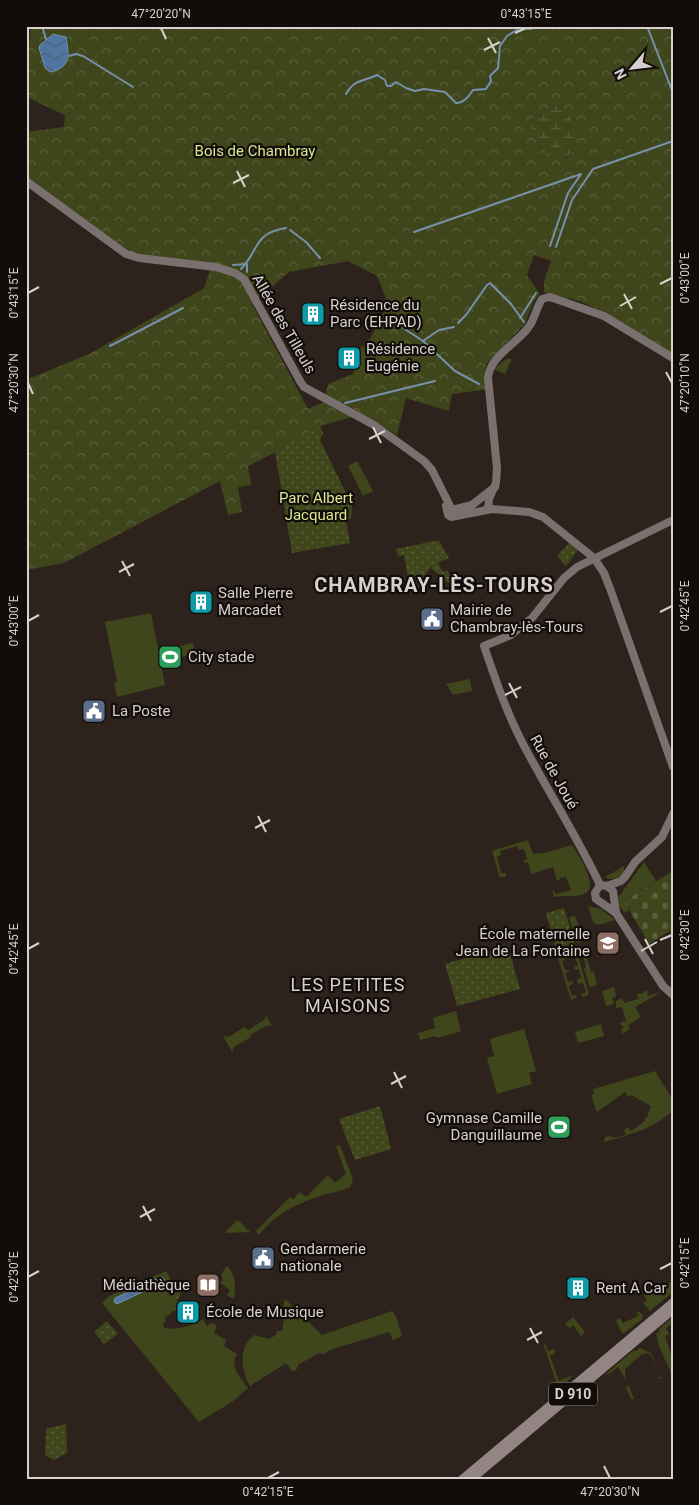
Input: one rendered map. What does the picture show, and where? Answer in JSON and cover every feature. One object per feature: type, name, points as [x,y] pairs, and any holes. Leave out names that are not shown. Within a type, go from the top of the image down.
[{"type":"main road","name":"D 910","points":[[462,1479],[673,1302]]},
{"type":"main road","name":"D 910","points":[[472,1479],[673,1310]]},
{"type":"street","name":"Allée des Tilleuls","points":[[26,181],[126,254],[138,258],[225,269],[244,279],[304,387],[374,425],[424,461],[432,470],[450,512]]},
{"type":"street","points":[[490,509],[489,499],[495,488],[498,468],[488,370],[530,326],[540,302],[544,298],[548,297],[574,304],[604,316],[673,358]]},
{"type":"street","points":[[495,488],[472,505],[450,512],[455,517],[490,509],[529,512],[543,517],[594,558],[604,573],[611,591],[673,767]]},
{"type":"street","points":[[594,558],[673,520]]},
{"type":"street","name":"Rue de Joué","points":[[594,558],[569,573],[532,618],[511,635],[484,646],[520,739],[604,886]]},
{"type":"street","points":[[673,814],[667,829],[659,840],[635,862],[623,879],[596,890],[595,896],[598,901],[604,903],[616,913],[663,986],[673,995]]},
{"type":"street","points":[[604,886],[613,891],[612,898],[616,913]]},
{"type":"street","points":[[604,903],[609,902],[612,898]]},
{"type":"green space","name":"Bois de Chambray","points":[[31,26],[673,26],[673,354],[607,313],[579,301],[544,292],[544,281],[551,261],[534,255],[527,275],[540,294],[534,300],[525,324],[488,362],[485,379],[489,389],[452,394],[449,411],[406,398],[397,435],[362,414],[320,426],[297,441],[248,466],[251,485],[238,487],[242,512],[228,515],[220,481],[64,563],[26,570],[26,380],[91,353],[204,288],[210,271],[206,266],[139,258],[26,181],[26,132],[64,127],[65,115],[26,97],[26,73]],"holes":[[[53,34],[66,37],[68,57],[61,67],[44,66],[40,54],[40,45]],[[542,114],[571,154],[559,157],[540,150],[531,121],[535,116]],[[348,261],[377,276],[388,303],[370,339],[367,340],[368,344],[352,352],[355,365],[353,374],[328,384],[324,402],[308,409],[252,304],[289,272]]]},
{"type":"green space","points":[[555,106],[571,119],[576,137],[575,151],[557,159],[549,157],[540,150],[538,143],[532,135],[531,121],[535,116],[542,114],[543,110]]},
{"type":"green space","points":[[512,359],[505,374],[494,369],[502,362]]},
{"type":"green space","name":"Parc Albert Jacquard","points":[[320,426],[323,433],[320,440],[352,505],[351,518],[346,521],[350,543],[292,553],[275,452]]},
{"type":"green space","points":[[357,461],[373,491],[363,496],[348,466]]},
{"type":"green space","points":[[343,501],[350,501],[352,507],[337,508],[330,515],[331,525],[327,522],[329,511],[333,506]]},
{"type":"green space","points":[[439,541],[449,558],[438,563],[443,572],[447,570],[455,586],[453,587],[430,567],[423,580],[427,586],[410,589],[404,555],[398,556],[396,549]]},
{"type":"green space","points":[[569,543],[578,550],[566,566],[557,556]]},
{"type":"green space","points":[[151,613],[165,685],[117,697],[114,683],[117,682],[105,622]]},
{"type":"green space","points":[[193,643],[195,654],[181,657],[179,646]]},
{"type":"green space","name":"City stade","points":[[173,646],[177,665],[168,667],[164,649]]},
{"type":"green space","points":[[470,679],[472,691],[453,695],[446,684]]},
{"type":"green space","points":[[528,840],[533,854],[572,845],[587,872],[590,886],[587,892],[578,896],[554,897],[552,891],[554,890],[555,894],[571,890],[566,877],[559,878],[560,880],[557,881],[553,867],[531,874],[528,862],[524,863],[523,861],[527,859],[524,849],[519,850],[517,846],[500,851],[501,855],[497,857],[501,873],[506,873],[506,876],[500,878],[492,851]]},
{"type":"green space","points":[[644,862],[656,881],[624,901],[629,910],[625,913],[619,906],[618,898]]},
{"type":"green space","points":[[624,866],[624,873],[620,876],[613,879],[605,877]]},
{"type":"green space","points":[[673,871],[673,929],[649,944],[624,901]]},
{"type":"green space","points":[[588,906],[601,909],[615,920],[598,925],[593,922]]},
{"type":"green space","points":[[564,908],[575,944],[556,950],[546,913]]},
{"type":"green space","points":[[575,916],[582,941],[577,943],[569,917]]},
{"type":"green space","points":[[508,946],[520,989],[457,1006],[445,964]]},
{"type":"green space","points":[[577,952],[589,995],[583,997],[581,994],[586,992],[583,983],[578,984],[577,980],[581,978],[579,969],[575,970],[574,967],[578,966],[575,957],[572,957],[571,954]]},
{"type":"green space","points":[[583,955],[586,955],[591,972],[594,972],[597,985],[590,987],[584,968],[586,967]]},
{"type":"green space","points":[[565,956],[566,959],[562,961],[565,970],[569,970],[569,972],[565,973],[568,982],[572,981],[573,984],[569,986],[572,996],[576,995],[577,997],[571,1000],[558,958]]},
{"type":"green space","points":[[614,987],[616,996],[612,998],[614,1004],[606,1006],[602,991]]},
{"type":"green space","points":[[644,991],[647,991],[648,996],[661,992],[635,1007],[641,1017],[628,1025],[630,1029],[622,1034],[621,1029],[624,1028],[620,1023],[626,1021],[622,1007],[616,1008],[616,1001],[622,998],[624,1003],[638,999],[637,994],[644,993]]},
{"type":"green space","points":[[456,1011],[461,1031],[437,1038],[436,1036],[420,1040],[418,1033],[435,1028],[433,1018]]},
{"type":"green space","points":[[266,1016],[272,1026],[268,1025],[250,1035],[251,1037],[234,1047],[232,1052],[223,1036],[228,1037],[245,1027],[248,1030],[264,1020]]},
{"type":"green space","points":[[601,1024],[604,1036],[578,1043],[575,1032]]},
{"type":"green space","points":[[524,1029],[536,1071],[529,1073],[532,1084],[497,1094],[487,1058],[494,1056],[490,1039]]},
{"type":"green space","points":[[655,1071],[673,1100],[673,1110],[666,1117],[649,1127],[632,1134],[604,1142],[605,1137],[611,1136],[613,1138],[626,1135],[624,1130],[628,1127],[631,1131],[645,1121],[644,1119],[647,1117],[651,1106],[631,1095],[628,1097],[625,1092],[597,1112],[591,1096],[594,1093],[593,1089]]},
{"type":"green space","points":[[380,1106],[391,1149],[355,1160],[339,1119]]},
{"type":"green space","points":[[340,1145],[353,1179],[350,1187],[296,1205],[280,1215],[259,1235],[256,1231],[290,1197],[293,1199],[300,1192],[306,1197],[328,1175],[335,1183],[346,1174],[336,1146]]},
{"type":"green space","points":[[238,1220],[250,1232],[225,1232]]},
{"type":"green space","points":[[227,1266],[234,1277],[234,1299],[227,1295],[230,1290],[219,1282],[223,1281],[221,1274]]},
{"type":"green space","points":[[166,1271],[174,1285],[167,1293],[177,1301],[180,1301],[177,1307],[180,1311],[177,1313],[175,1310],[165,1318],[166,1322],[163,1322],[164,1328],[184,1327],[203,1319],[207,1326],[211,1323],[215,1324],[214,1333],[226,1340],[224,1346],[237,1354],[234,1363],[235,1367],[248,1388],[232,1402],[199,1422],[102,1303],[109,1296]]},
{"type":"green space","points":[[673,1281],[673,1292],[650,1311],[643,1303],[647,1301],[644,1295]]},
{"type":"green space","points":[[174,1285],[182,1291],[177,1301],[167,1292]]},
{"type":"green space","points":[[285,1299],[322,1335],[392,1311],[396,1316],[402,1336],[393,1340],[389,1332],[333,1349],[323,1354],[319,1353],[298,1365],[294,1371],[286,1363],[250,1386],[243,1366],[245,1346],[254,1335],[269,1339],[276,1335],[277,1331],[282,1331]]},
{"type":"green space","points":[[639,1311],[643,1316],[641,1320],[622,1333],[616,1320],[620,1318],[623,1323],[638,1316],[637,1312]]},
{"type":"green space","points":[[573,1317],[585,1332],[581,1336],[573,1325],[570,1328],[565,1324]]},
{"type":"green space","points":[[673,1317],[673,1322],[666,1328],[669,1334],[665,1336],[673,1360],[673,1377],[659,1346],[656,1334]]},
{"type":"green space","points":[[107,1321],[118,1334],[104,1344],[94,1332]]},
{"type":"green space","points":[[543,1343],[548,1351],[554,1349],[555,1353],[550,1356],[559,1381],[573,1375],[559,1390]]},
{"type":"green space","points":[[640,1348],[651,1353],[662,1378],[656,1379],[661,1376],[649,1353],[642,1354],[625,1369],[628,1383],[618,1367],[608,1375],[606,1374],[634,1350],[635,1352]]},
{"type":"green space","points":[[629,1385],[634,1399],[631,1399],[626,1387]]},
{"type":"green space","points":[[66,1424],[67,1453],[54,1460],[45,1455],[46,1429]]},
{"type":"water","points":[[53,34],[66,37],[68,55],[66,63],[62,67],[50,72],[45,68],[39,48]]},
{"type":"water","points":[[162,1277],[165,1280],[163,1282],[117,1304],[114,1302],[115,1298]]},
{"type":"waterway","points":[[42,26],[46,39]]},
{"type":"waterway","points":[[346,94],[356,83],[377,75],[385,80],[387,86],[391,86],[396,82],[415,91],[424,89],[445,92],[456,103],[461,102],[473,90],[486,89],[491,81],[490,76],[498,68],[500,46],[507,36],[520,28],[531,29],[533,26]]},
{"type":"waterway","points":[[647,26],[673,93]]},
{"type":"waterway","points":[[69,56],[76,54],[83,56],[133,87]]},
{"type":"waterway","points":[[556,247],[572,200],[593,169],[673,141]]},
{"type":"waterway","points":[[414,232],[581,174],[568,193],[550,246]]},
{"type":"waterway","points":[[241,269],[262,238],[275,230],[286,228]]},
{"type":"waterway","points":[[290,230],[306,242],[320,258]]},
{"type":"waterway","points":[[233,265],[247,264],[247,272]]},
{"type":"waterway","points":[[458,323],[490,283],[511,304],[524,322]]},
{"type":"waterway","points":[[520,318],[536,293]]},
{"type":"waterway","points":[[110,346],[183,308]]},
{"type":"waterway","points":[[423,341],[439,330],[454,327]]},
{"type":"waterway","points":[[403,328],[423,341],[455,371],[479,384]]},
{"type":"waterway","points":[[345,403],[435,381]]},
{"type":"place","name":"Résidence du Parc (EHPAD)","points":[[313,314]]},
{"type":"place","name":"Résidence Eugénie","points":[[349,358]]},
{"type":"place","name":"Salle Pierre Marcadet","points":[[201,602]]},
{"type":"place","name":"Mairie de Chambray-lès-Tours","points":[[432,619]]},
{"type":"place","name":"City stade","points":[[170,657]]},
{"type":"place","name":"La Poste","points":[[94,711]]},
{"type":"place","name":"École maternelle Jean de La Fontaine","points":[[608,943]]},
{"type":"place","name":"Gymnase Camille Danguillaume","points":[[559,1127]]},
{"type":"place","name":"Gendarmerie nationale","points":[[263,1258]]},
{"type":"place","name":"Médiathèque","points":[[208,1285]]},
{"type":"place","name":"Rent A Car","points":[[578,1288]]},
{"type":"place","name":"École de Musique","points":[[188,1312]]},
{"type":"district","name":"CHAMBRAY-LÈS-TOURS","points":[[434,585]]},
{"type":"district","name":"LES PETITES MAISONS","points":[[348,994]]}]
